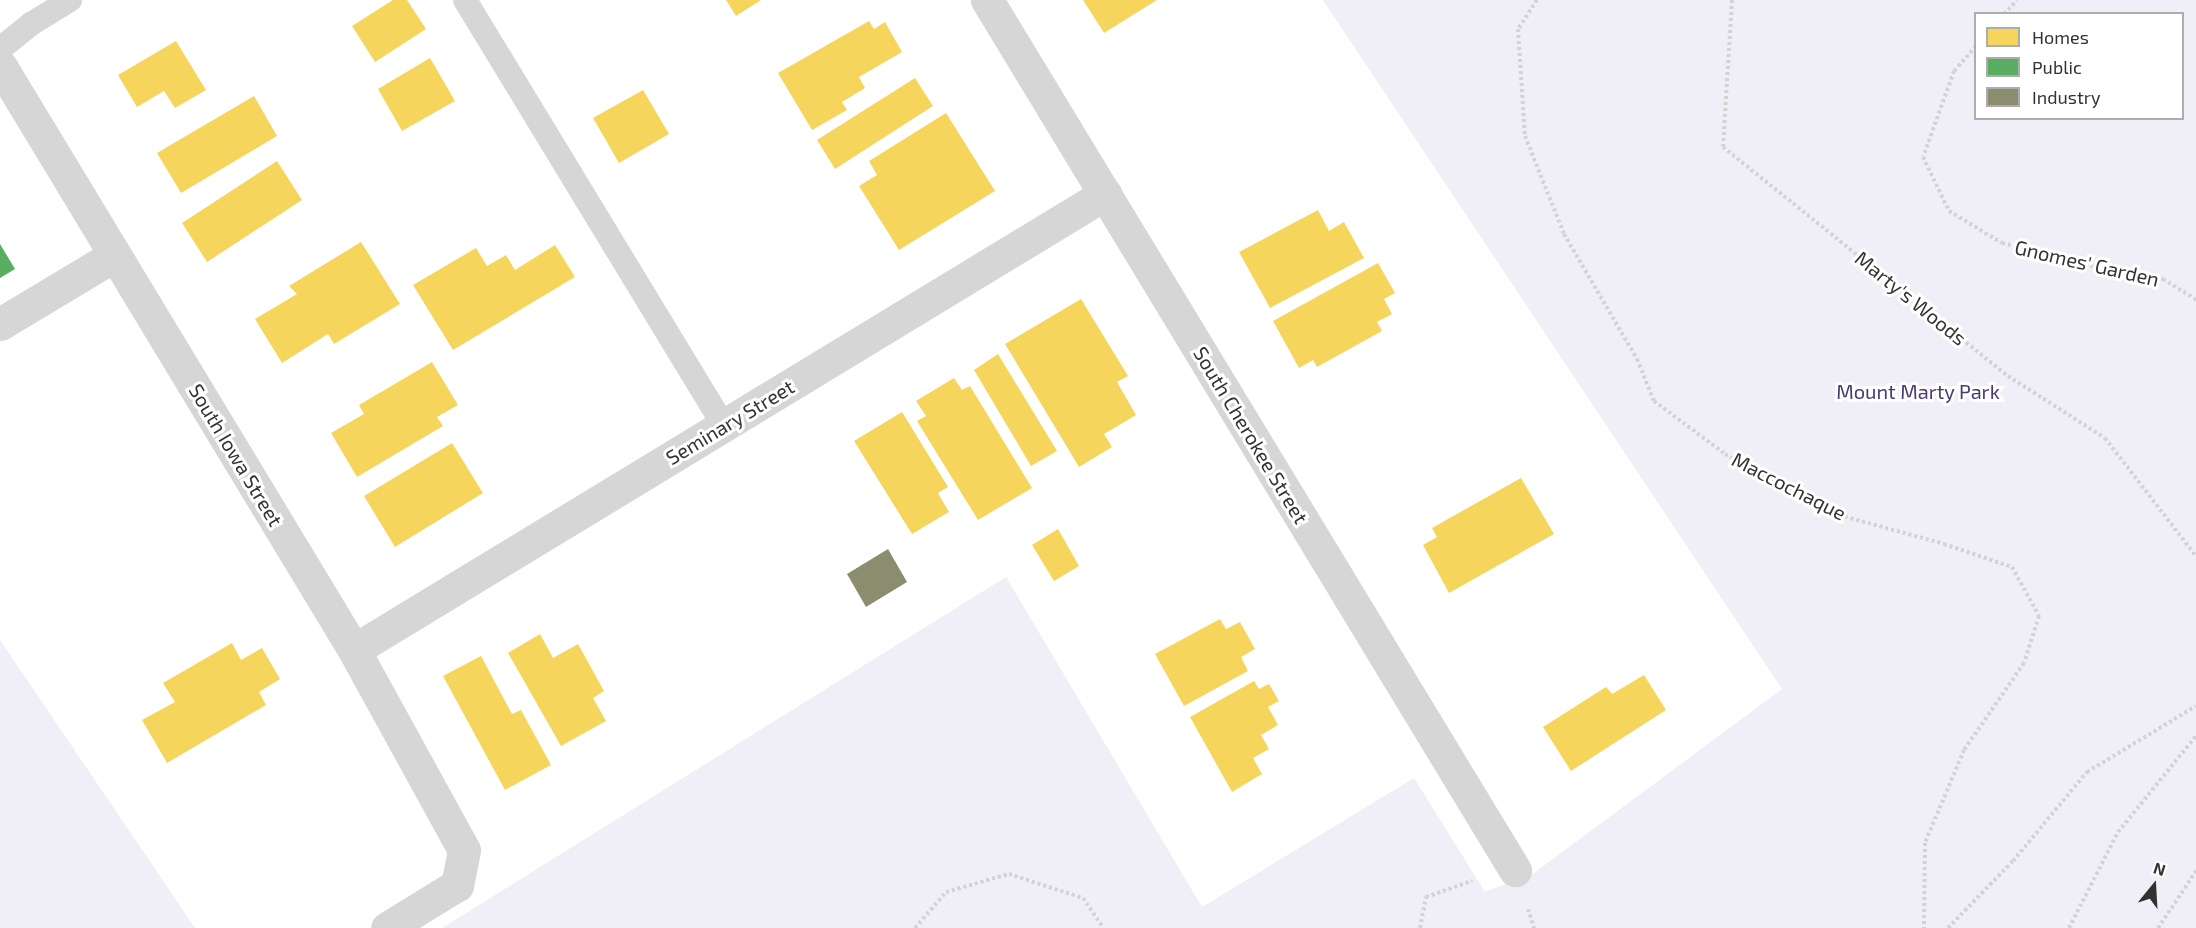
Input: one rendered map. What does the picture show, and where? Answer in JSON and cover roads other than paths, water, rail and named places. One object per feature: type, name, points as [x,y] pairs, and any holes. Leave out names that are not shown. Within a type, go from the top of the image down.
[{"type":"street","name":"South Cherokee Street","points":[[987,0],[1515,870]]},
{"type":"street","name":"South Iowa Street","points":[[0,64],[354,650],[464,850],[457,885],[387,928]]},
{"type":"street","name":"Seminary Street","points":[[354,650],[1105,194]]},
{"type":"street","points":[[0,324],[115,255]]},
{"type":"lane","points":[[0,49],[31,24],[70,0]]},
{"type":"lane","points":[[465,0],[724,426]]},
{"type":"park label","name":"Mount Marty Park","points":[[1918,391]]}]
